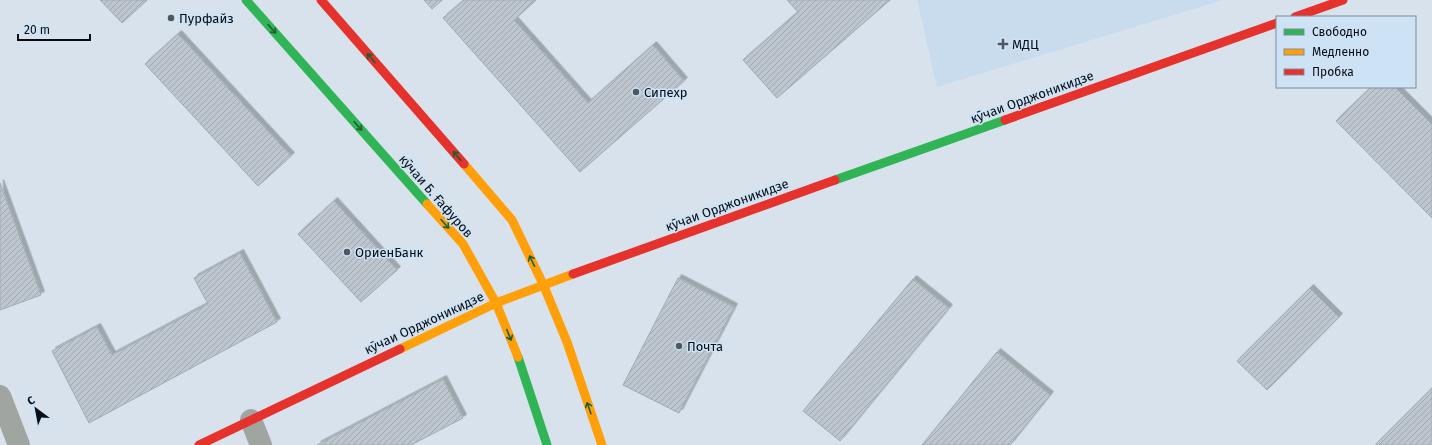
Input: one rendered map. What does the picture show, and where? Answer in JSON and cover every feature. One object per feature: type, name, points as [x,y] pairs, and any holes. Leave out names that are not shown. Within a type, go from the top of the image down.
[{"type":"street","name":"кӯчаи Б. Ғафуров","points":[[246,0],[463,244],[496,303],[522,368],[548,445]]},
{"type":"street","points":[[321,0],[512,220],[543,284],[567,342],[602,445]]},
{"type":"street","points":[[1298,16],[1343,0]]},
{"type":"street","name":"кӯчаи Орджоникидзе","points":[[199,445],[496,303],[543,284],[1276,23]]},
{"type":"street","points":[[0,396],[19,445]]},
{"type":"street","points":[[251,420],[261,445]]},
{"type":"shaded area","name":"МДЦ","points":[[917,0],[1223,0],[937,87]]},
{"type":"building","points":[[100,0],[147,0],[122,23]]},
{"type":"building","points":[[424,0],[442,0],[432,9]]},
{"type":"building","name":"Сипехр","points":[[464,0],[536,0],[514,20],[588,103],[653,45],[684,81],[580,172],[443,18]]},
{"type":"building","points":[[787,0],[890,0],[777,98],[743,60],[798,12]]},
{"type":"building","points":[[178,34],[291,156],[258,186],[145,64]]},
{"type":"building","points":[[1370,88],[1396,88],[1432,124],[1432,218],[1336,121]]},
{"type":"building","points":[[0,183],[41,295],[0,310]]},
{"type":"building","name":"ОриенБанк","points":[[334,201],[397,270],[361,302],[298,234]]},
{"type":"building","points":[[240,253],[277,322],[89,423],[52,351],[97,327],[112,355],[208,304],[194,278]]},
{"type":"building","name":"Почта","points":[[678,278],[734,307],[679,413],[623,385]]},
{"type":"building","points":[[913,279],[949,308],[840,441],[803,411]]},
{"type":"building","points":[[1310,288],[1339,317],[1267,390],[1237,361]]},
{"type":"building","points":[[997,352],[1050,395],[1010,445],[922,445]]},
{"type":"building","points":[[443,379],[463,418],[411,445],[317,445]]},
{"type":"building","points":[[1432,388],[1432,445],[1375,445]]},
{"type":"traffic: fast","points":[[246,0],[427,204]]},
{"type":"traffic: fast","points":[[835,180],[1005,120]]},
{"type":"traffic: fast","points":[[518,357],[547,445]]},
{"type":"traffic: slow","points":[[464,164],[512,220],[543,284],[567,342],[602,445]]},
{"type":"traffic: slow","points":[[427,204],[463,244],[496,303],[518,357]]},
{"type":"traffic: slow","points":[[400,349],[496,303],[573,274]]},
{"type":"traffic: jam","points":[[321,0],[464,164]]},
{"type":"traffic: jam","points":[[1298,16],[1343,0]]},
{"type":"traffic: jam","points":[[1005,120],[1276,23]]},
{"type":"traffic: jam","points":[[573,274],[835,180]]},
{"type":"traffic: jam","points":[[199,445],[400,349]]},
{"type":"place","name":"Пурфайз","points":[[171,18]]},
{"type":"place","name":"МДЦ","points":[[1003,44]]},
{"type":"place","name":"Сипехр","points":[[636,92]]},
{"type":"place","name":"ОриенБанк","points":[[347,252]]},
{"type":"place","name":"Почта","points":[[679,346]]}]
